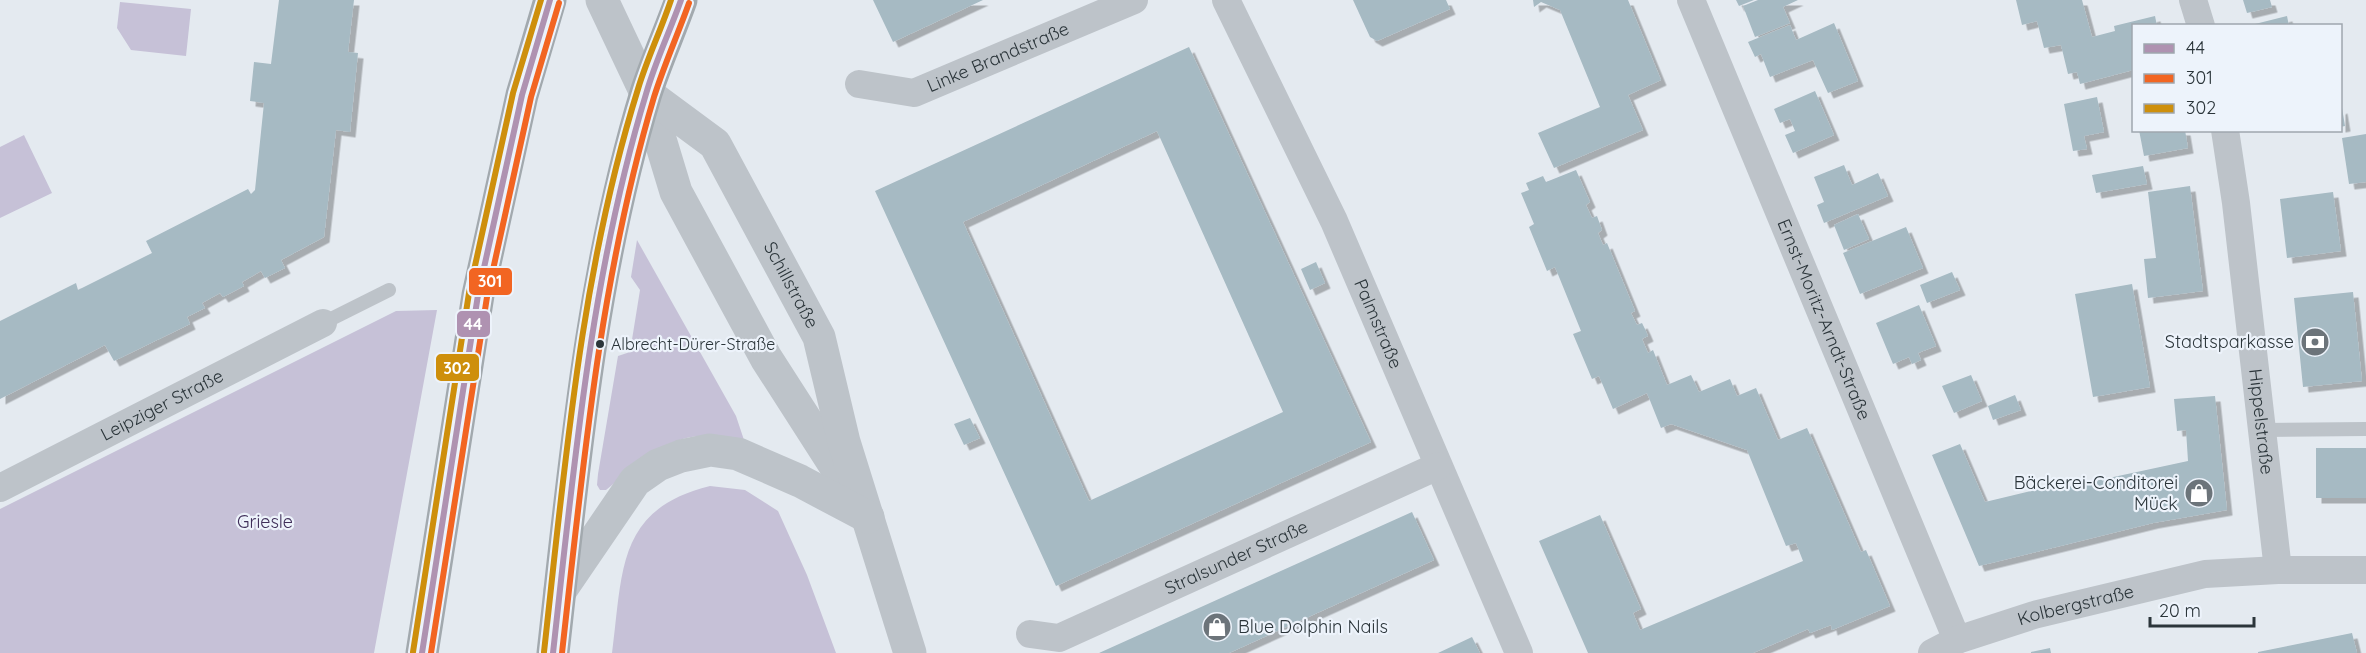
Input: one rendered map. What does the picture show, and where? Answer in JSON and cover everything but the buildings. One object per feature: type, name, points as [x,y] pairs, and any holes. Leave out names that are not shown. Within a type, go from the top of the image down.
[{"type":"main road","points":[[422,653],[478,295],[522,95],[550,0]]},
{"type":"main road","points":[[553,653],[595,326],[611,239],[646,93],[681,0]]},
{"type":"street","name":"Schillstraße","points":[[602,0],[646,93],[676,192],[766,358],[868,518]]},
{"type":"street","name":"Linke Brandstraße","points":[[859,84],[914,93],[1134,0]]},
{"type":"street","name":"Palmstraße","points":[[1226,0],[1324,200],[1519,653]]},
{"type":"street","name":"Ernst-Moritz-Arndt-Straße","points":[[1690,0],[1957,640]]},
{"type":"street","points":[[2193,0],[2200,24]]},
{"type":"street","name":"Schillstraße","points":[[646,93],[715,144],[819,337],[844,442],[910,653]]},
{"type":"street","name":"Hippelstraße","points":[[2225,132],[2236,203],[2278,570]]},
{"type":"street","name":"Leipziger Straße","points":[[0,488],[323,323]]},
{"type":"street","points":[[560,591],[635,481],[658,465],[681,456],[710,450],[738,454],[800,481],[868,518]]},
{"type":"street","name":"Stralsunder Straße","points":[[1030,634],[1059,638],[1438,466]]},
{"type":"street","name":"Kolbergstraße","points":[[1932,653],[1957,640],[2034,615],[2205,574],[2278,570],[2366,570]]},
{"type":"lane","points":[[323,323],[389,290]]},
{"type":"lane","points":[[2262,430],[2366,429]]},
{"type":"green space","points":[[120,2],[191,9],[186,56],[131,50],[117,28]]},
{"type":"green space","points":[[24,135],[52,193],[0,218],[0,147]]},
{"type":"green space","points":[[637,240],[736,416],[744,440],[707,436],[678,440],[652,453],[606,490],[600,490],[597,485],[598,474],[618,356],[630,352],[640,290],[631,277]]},
{"type":"green space","name":"Griesle","points":[[437,310],[374,653],[0,653],[0,509],[396,311]]},
{"type":"green space","points":[[710,486],[745,490],[778,511],[807,575],[836,653],[612,653],[623,571],[630,548],[641,528],[657,510],[679,496]]},
{"type":"transit line","name":"302","points":[[413,652],[469,293],[513,93],[541,0]]},
{"type":"transit line","name":"44","points":[[422,653],[478,295],[522,95],[550,0]]},
{"type":"transit line","name":"302","points":[[544,652],[568,439],[602,227],[618,158],[638,89],[671,0]]},
{"type":"transit line","name":"44","points":[[553,653],[577,441],[611,231],[646,94],[681,0]]},
{"type":"transit line","name":"301","points":[[431,653],[487,297],[531,97],[559,3]]},
{"type":"transit line","name":"301","points":[[562,653],[586,443],[620,234],[635,165],[654,97],[689,3]]},
{"type":"place","name":"Stadtsparkasse","points":[[2315,342]]},
{"type":"place","name":"Albrecht-Dürer-Straße","points":[[600,344]]},
{"type":"place","name":"Bäckerei-Conditorei Mück","points":[[2199,493]]},
{"type":"place","name":"Blue Dolphin Nails","points":[[1217,627]]}]
